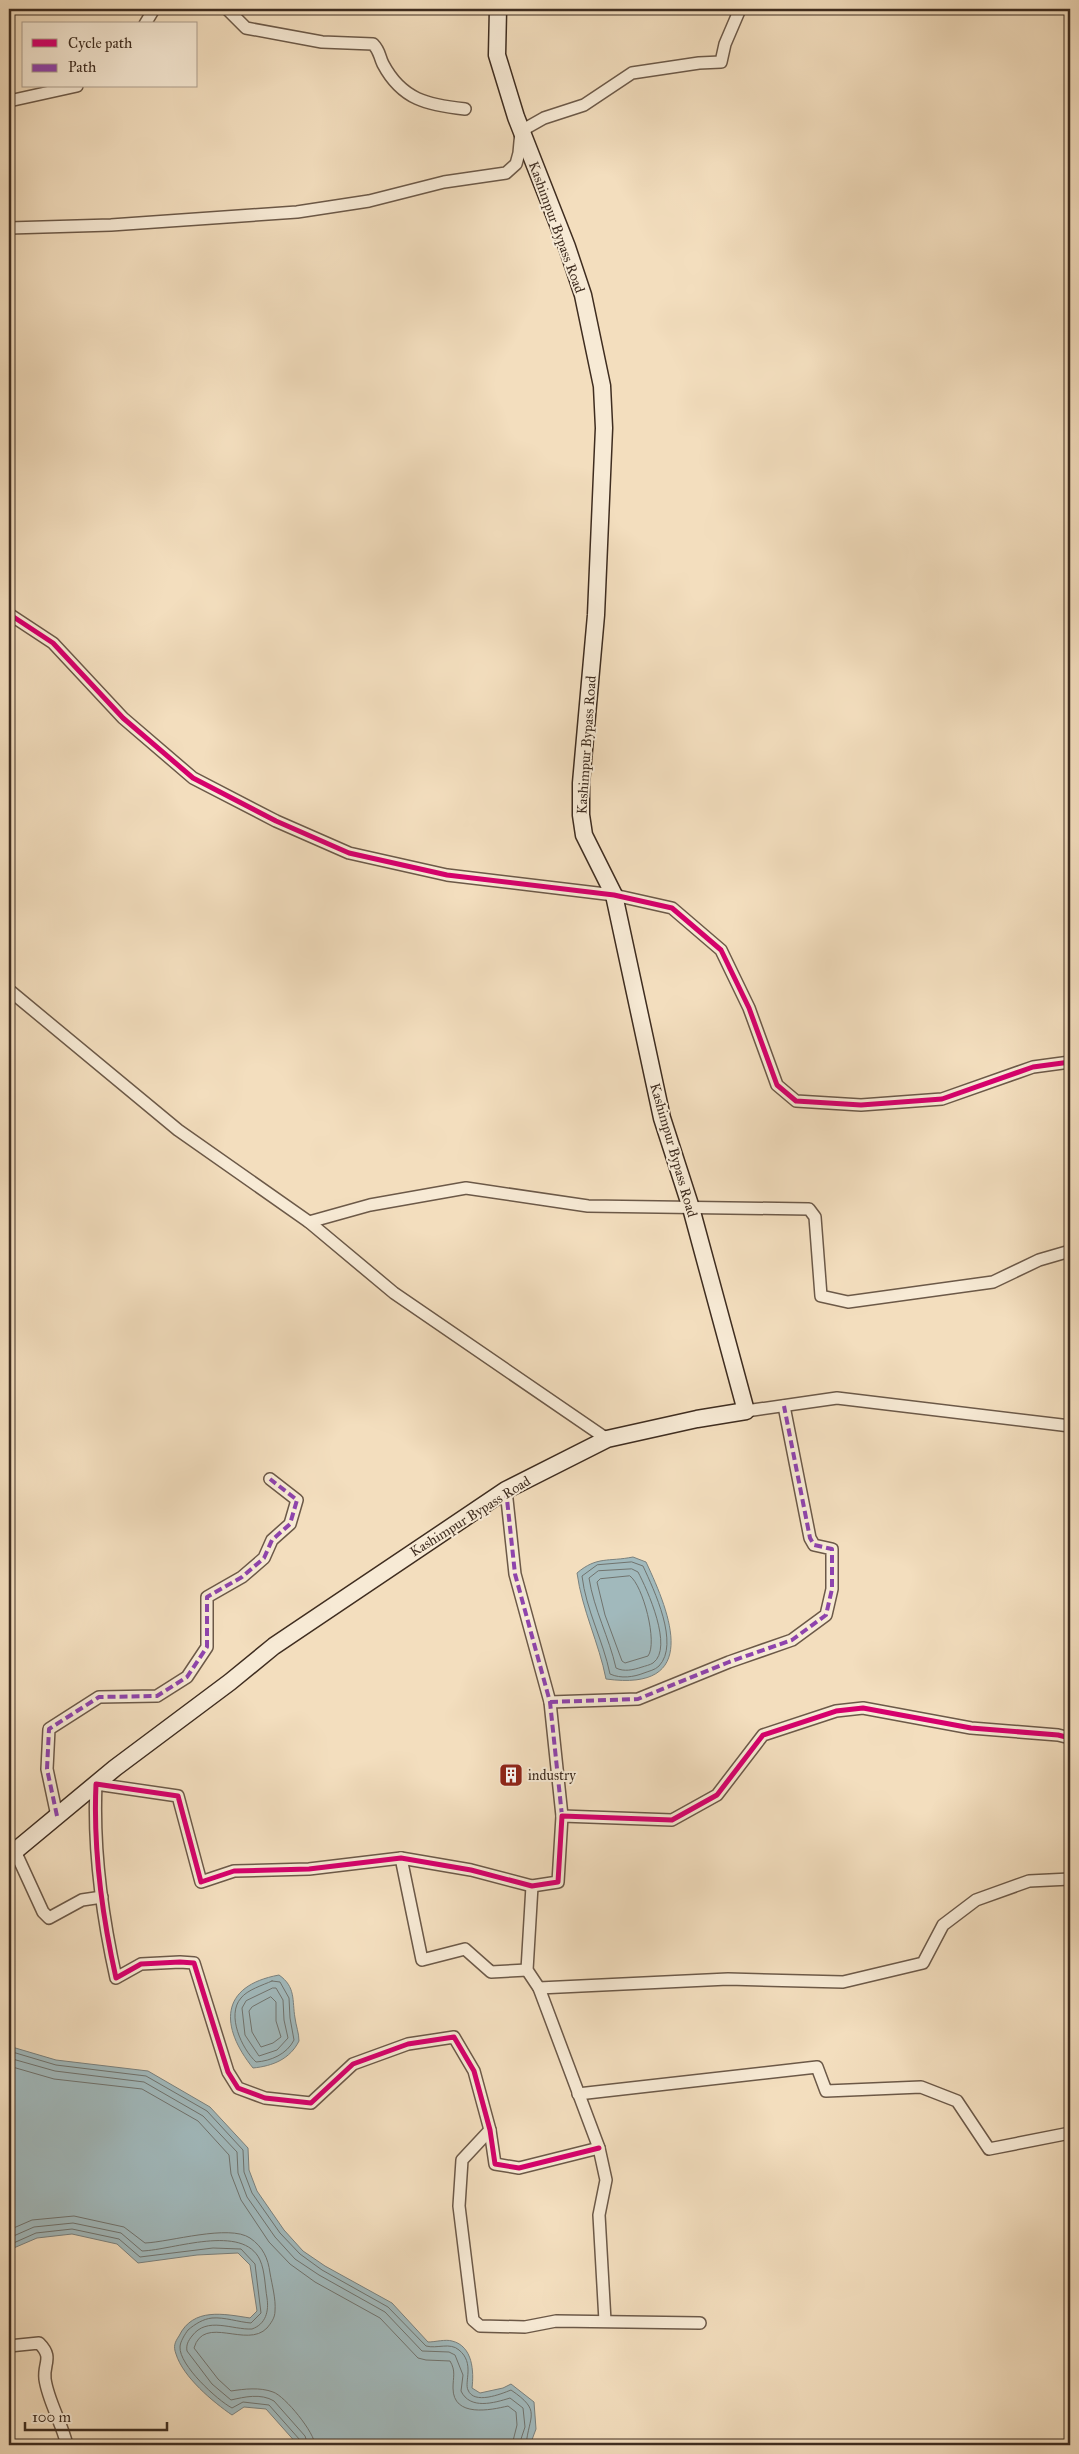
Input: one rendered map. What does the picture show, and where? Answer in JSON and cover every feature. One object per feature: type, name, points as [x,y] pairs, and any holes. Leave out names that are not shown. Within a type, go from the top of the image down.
[{"type":"main road","name":"Kashimpur Bypass Road","points":[[12,1853],[148,1742],[230,1682],[274,1646],[506,1490],[607,1439],[697,1418],[746,1412],[691,1208],[662,1118],[614,896],[584,835],[581,815],[581,783],[596,615],[604,428],[602,386],[583,295],[567,247],[522,131],[497,55],[498,9]]},
{"type":"street","points":[[145,22],[154,9]]},
{"type":"street","points":[[226,9],[246,28],[322,42],[372,44],[380,51],[382,64],[408,96],[442,107],[465,109]]},
{"type":"street","points":[[9,228],[111,225],[297,212],[369,201],[444,182],[506,173],[518,158],[522,131],[544,118],[584,106],[632,73],[721,62],[725,44],[740,9]]},
{"type":"street","points":[[9,101],[68,88]]},
{"type":"street","points":[[9,614],[53,643],[123,718],[193,778],[276,821],[348,853],[447,875],[614,896],[672,908],[721,950],[749,1008],[777,1085],[796,1100],[861,1105],[942,1099],[1033,1068],[1070,1062]]},
{"type":"street","points":[[9,990],[178,1130],[309,1222],[394,1293],[607,1439]]},
{"type":"street","points":[[309,1222],[370,1205],[466,1188],[588,1206],[810,1209],[815,1216],[821,1296],[848,1302],[992,1282],[1039,1260],[1070,1251]]},
{"type":"street","points":[[746,1412],[837,1398],[1070,1426]]},
{"type":"street","points":[[550,1702],[638,1699],[729,1662],[792,1640],[826,1615],[832,1589],[832,1549],[814,1545],[810,1538],[784,1406]]},
{"type":"street","points":[[57,1816],[47,1768],[49,1729],[99,1697],[157,1696],[186,1677],[207,1647],[207,1596],[242,1577],[264,1558],[272,1540],[290,1524],[297,1500],[270,1479]]},
{"type":"street","points":[[506,1490],[515,1574],[550,1702],[562,1816],[558,1882],[532,1886],[471,1870],[401,1858],[309,1869],[234,1871],[201,1882],[178,1796],[96,1784],[94,1821],[102,1897],[116,1978],[141,1964],[194,1963],[228,2072],[238,2088],[265,2098],[311,2103],[353,2064],[408,2044],[454,2037],[474,2071],[490,2130],[495,2164],[518,2168],[599,2148]]},
{"type":"street","points":[[562,1816],[672,1820],[717,1795],[762,1735],[836,1711],[863,1708],[971,1728],[1058,1735],[1070,1738]]},
{"type":"street","points":[[12,1853],[42,1912],[49,1918],[82,1900],[102,1897]]},
{"type":"street","points":[[401,1858],[422,1960],[465,1949],[491,1972],[527,1970]]},
{"type":"street","points":[[539,1988],[728,1979],[843,1982],[923,1963],[943,1926],[976,1900],[1029,1881],[1070,1878]]},
{"type":"street","points":[[532,1886],[527,1970],[539,1988],[599,2148],[606,2180],[600,2215],[605,2321]]},
{"type":"street","points":[[578,2094],[817,2067],[826,2091],[921,2087],[957,2101],[989,2149],[1070,2133]]},
{"type":"street","points":[[490,2130],[462,2160],[459,2206],[473,2320],[480,2326],[525,2327],[556,2321],[700,2323]]},
{"type":"street","points":[[9,2346],[39,2343],[43,2347],[49,2358],[45,2377],[48,2392],[68,2445]]},
{"type":"water","points":[[633,1557],[646,1562],[664,1604],[671,1645],[667,1662],[656,1674],[636,1680],[606,1679],[579,1587],[577,1573],[591,1564],[603,1560]]},
{"type":"water","points":[[279,1975],[291,1989],[299,2041],[286,2057],[274,2063],[253,2068],[242,2053],[235,2038],[231,2023],[231,2010],[236,1998],[245,1988],[259,1980]]},
{"type":"water","points":[[9,2043],[12,2047],[56,2060],[148,2071],[210,2107],[248,2148],[249,2170],[257,2191],[284,2230],[303,2251],[325,2266],[392,2303],[428,2342],[450,2340],[464,2348],[471,2360],[472,2388],[480,2393],[503,2388],[511,2384],[534,2402],[536,2429],[530,2445],[298,2445],[266,2409],[244,2407],[232,2415],[224,2410],[192,2380],[180,2363],[175,2351],[176,2340],[192,2320],[220,2314],[250,2318],[257,2311],[250,2265],[238,2253],[197,2255],[138,2263],[117,2244],[72,2234],[37,2238],[9,2250]]},
{"type":"marked path","points":[[550,1702],[638,1699],[729,1662],[792,1640],[826,1615],[832,1589],[832,1549],[814,1545],[810,1538],[784,1406]]},
{"type":"marked path","points":[[57,1816],[47,1769],[49,1729],[99,1697],[157,1696],[187,1677],[207,1647],[207,1597],[242,1577],[264,1558],[272,1540],[290,1524],[297,1500],[270,1479]]},
{"type":"marked path","points":[[506,1490],[515,1574],[550,1702],[562,1816]]},
{"type":"cycle path","points":[[9,614],[53,643],[123,718],[193,778],[276,821],[349,853],[447,875],[614,895],[672,908],[721,950],[749,1008],[777,1085],[796,1101],[861,1105],[942,1099],[1033,1067],[1070,1062]]},
{"type":"cycle path","points":[[599,2148],[519,2168],[495,2164],[490,2130],[474,2071],[454,2037],[408,2044],[353,2064],[311,2103],[265,2098],[238,2088],[228,2072],[194,1963],[141,1964],[116,1978],[97,1857],[96,1784],[178,1796],[201,1882],[234,1871],[309,1869],[401,1858],[471,1870],[532,1886],[558,1882],[562,1816],[672,1820],[717,1795],[763,1735],[836,1711],[863,1708],[971,1728],[1058,1735],[1070,1738]]},
{"type":"place","name":"industry","points":[[511,1775]]}]
